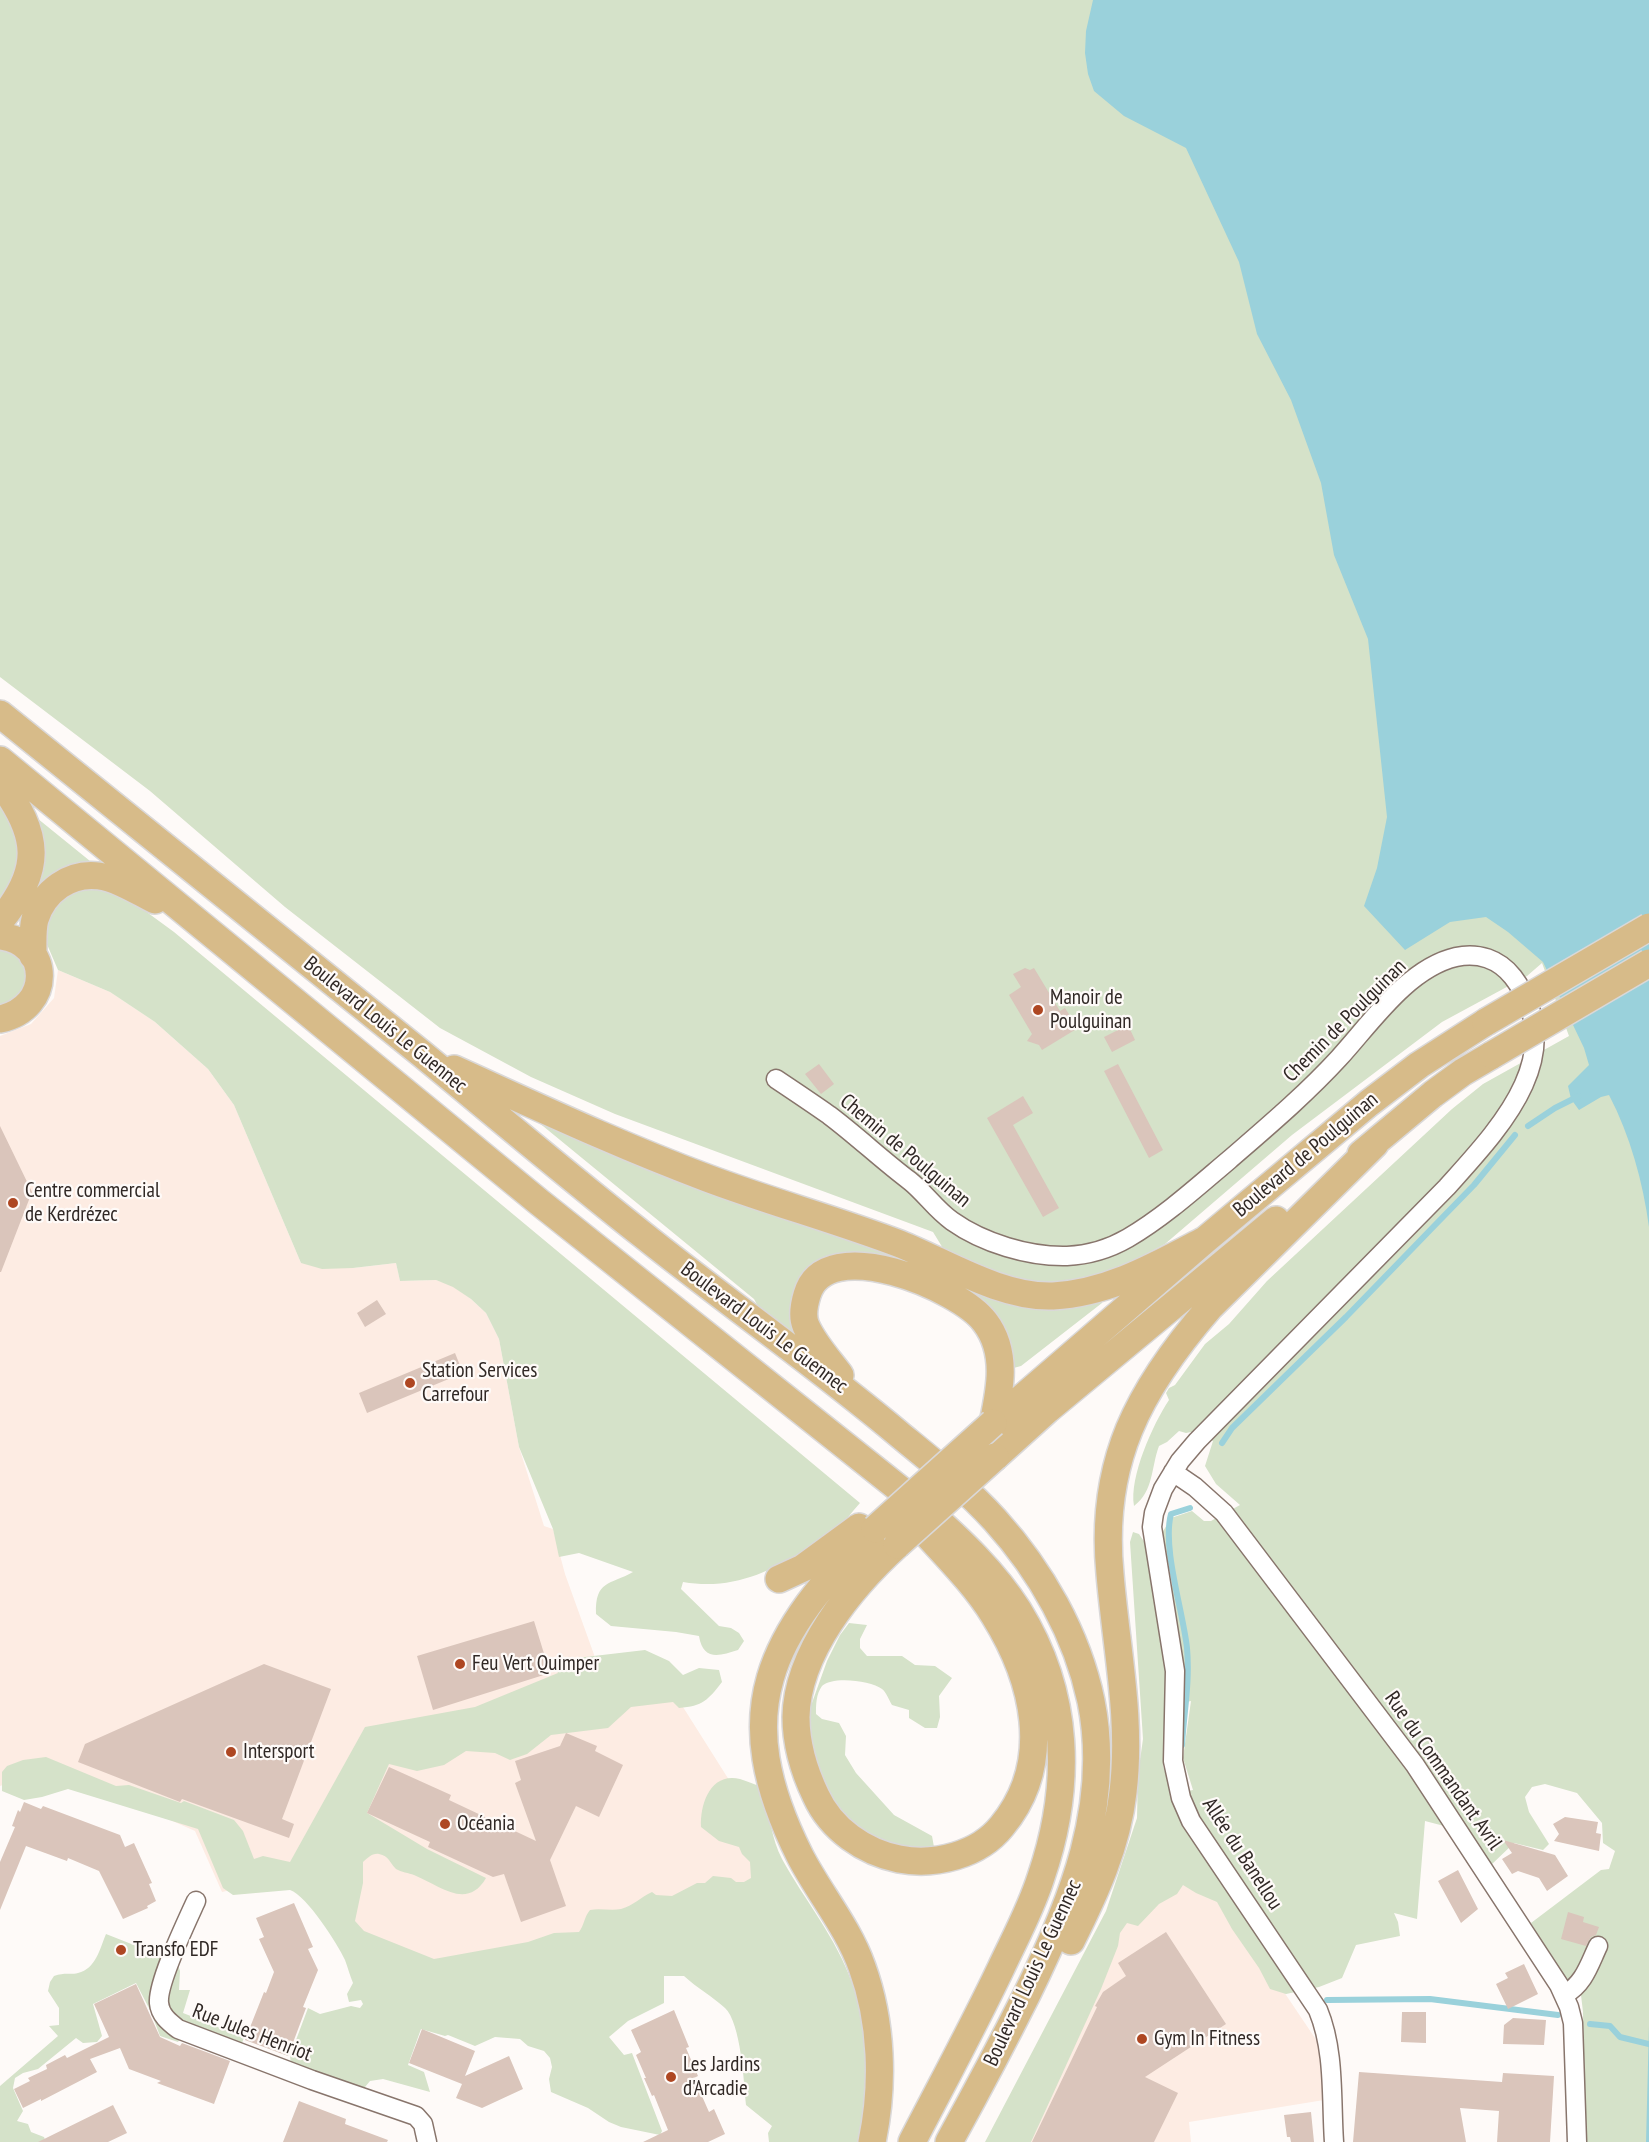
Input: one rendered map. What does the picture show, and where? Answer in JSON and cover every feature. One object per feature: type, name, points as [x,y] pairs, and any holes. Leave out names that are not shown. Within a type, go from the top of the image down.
[{"type":"main road","name":"Boulevard Louis Le Guennec","points":[[0,714],[424,1056],[644,1237],[861,1402],[945,1472],[992,1517],[1018,1547],[1063,1620],[1084,1674],[1097,1740],[1097,1769],[1089,1833],[1081,1868],[1067,1908],[1005,2039],[949,2142]]},
{"type":"main road","name":"Boulevard Louis Le Guennec","points":[[0,760],[539,1202],[860,1456],[952,1533],[992,1576],[1018,1610],[1051,1685],[1060,1724],[1063,1759],[1059,1805],[1050,1847],[1029,1910],[966,2040],[912,2142]]},
{"type":"main road","points":[[0,782],[13,799],[24,822],[29,837],[31,862],[29,877],[22,891],[0,921]]},
{"type":"main road","points":[[33,956],[34,927],[40,907],[49,894],[62,882],[88,876],[100,876],[125,884],[208,929]]},
{"type":"main road","name":"Boulevard de Poulguinan","points":[[872,1525],[924,1484],[1204,1240],[1401,1077],[1486,1022],[1649,927]]},
{"type":"main road","points":[[0,936],[18,941],[33,956],[37,963],[39,979],[37,991],[23,1011],[12,1017],[0,1019]]},
{"type":"main road","name":"Boulevard de Poulguinan","points":[[860,1456],[956,1567],[993,1614],[1016,1659],[1028,1691],[1032,1712],[1034,1755],[1025,1790],[1016,1808],[998,1831],[981,1844],[954,1856],[930,1861],[910,1861],[880,1854],[859,1844],[840,1829],[824,1810],[811,1786],[799,1750],[796,1716],[798,1696],[808,1664],[818,1644],[851,1594],[877,1563],[897,1545],[995,1457],[1082,1380],[1278,1218],[1375,1144],[1433,1094],[1463,1072],[1649,963]]},
{"type":"main road","points":[[424,1056],[649,1156],[900,1245],[1014,1292],[1053,1296],[1092,1290],[1156,1266],[1204,1240]]},
{"type":"main road","points":[[1005,2039],[1040,1996],[1058,1967],[1103,1876],[1118,1827],[1126,1740],[1108,1543],[1111,1492],[1124,1440],[1150,1385],[1187,1334],[1219,1299],[1375,1144]]},
{"type":"main road","points":[[861,1402],[814,1340],[803,1316],[810,1287],[817,1279],[843,1266],[857,1264],[897,1273],[921,1282],[970,1307],[986,1322],[995,1341],[1001,1372],[993,1423]]},
{"type":"main road","points":[[779,1579],[803,1568],[872,1525]]},
{"type":"main road","points":[[872,1525],[833,1572],[789,1633],[768,1681],[763,1732],[764,1749],[770,1774],[791,1835],[810,1875],[856,1952],[872,2001],[879,2082],[872,2142]]},
{"type":"street","name":"Chemin de Poulguinan","points":[[776,1079],[829,1115],[920,1189],[952,1221],[969,1231],[1022,1250],[1066,1256],[1087,1254],[1127,1239],[1216,1171],[1296,1102],[1389,1001],[1419,975],[1439,963],[1467,955],[1482,956],[1505,969],[1523,992],[1529,1004],[1535,1034],[1532,1064],[1518,1098],[1473,1158],[1447,1187],[1197,1441],[1173,1472]]},
{"type":"street","name":"Rue du Commandant Avril","points":[[1173,1472],[1195,1487],[1224,1514],[1384,1723],[1474,1853],[1564,1995],[1573,2023],[1577,2142]]},
{"type":"street","name":"Allée du Banellou","points":[[1173,1472],[1158,1500],[1152,1527],[1175,1671],[1173,1761],[1176,1778],[1183,1804],[1191,1821],[1318,2010],[1326,2031],[1330,2055],[1334,2142]]},
{"type":"street","name":"Rue Jules Henriot","points":[[196,1901],[171,1959],[159,1995],[159,2003],[165,2019],[178,2028],[312,2080],[416,2116],[423,2124],[427,2142]]},
{"type":"street","points":[[1564,1995],[1575,1989],[1581,1981],[1598,1946]]},
{"type":"shaded area","name":"Centre commercial de Kerdrézec","points":[[58,970],[110,992],[155,1022],[208,1069],[234,1105],[301,1263],[353,1268],[396,1263],[400,1281],[436,1280],[453,1286],[486,1313],[499,1339],[519,1447],[544,1526],[553,1529],[565,1574],[601,1674],[659,1669],[748,1810],[791,1888],[382,2014],[302,1880],[285,1878],[222,1892],[195,1831],[51,1767],[0,1786],[0,1036],[31,1024],[54,998]]},
{"type":"shaded area","points":[[1175,1830],[1319,2044],[1324,2100],[1189,2122],[1191,2142],[1018,2142],[1121,1914]]},
{"type":"green space","points":[[0,0],[1557,0],[1649,891],[1649,2142],[1585,2142],[1581,1995],[1585,1985],[1564,1982],[1531,1923],[1601,1870],[1609,1869],[1615,1851],[1603,1843],[1602,1823],[1577,1793],[1545,1784],[1532,1787],[1525,1797],[1529,1812],[1549,1844],[1543,1850],[1514,1843],[1490,1866],[1471,1833],[1425,1821],[1417,1919],[1394,1913],[1400,1936],[1356,1945],[1342,1978],[1319,1987],[1286,1994],[1270,1989],[1217,1902],[1183,1885],[1177,1894],[1159,1904],[1138,1926],[1127,1923],[1120,1933],[1118,1946],[1101,1989],[1031,2142],[985,2142],[1106,1911],[1137,1818],[1138,1774],[1143,1739],[1130,1542],[1133,1532],[1139,1534],[1147,1546],[1154,1595],[1173,1585],[1162,1533],[1171,1518],[1192,1511],[1204,1521],[1211,1521],[1240,1505],[1216,1484],[1205,1466],[1213,1441],[1191,1432],[1179,1431],[1159,1446],[1149,1486],[1134,1506],[1133,1494],[1139,1466],[1150,1436],[1169,1400],[1166,1393],[1175,1385],[1205,1344],[1229,1324],[1267,1281],[1452,1109],[1483,1084],[1569,1036],[1542,963],[1527,976],[1442,1022],[1292,1135],[1165,1244],[1103,1277],[1065,1286],[1026,1282],[990,1270],[944,1250],[933,1232],[615,1114],[531,1077],[440,1028],[285,907],[150,791],[0,677]],"holes":[[[1191,1701],[1183,1758],[1193,1790],[1172,1794],[1163,1766],[1166,1707]]]},
{"type":"green space","points":[[0,792],[20,848],[21,873],[0,914]]},
{"type":"green space","points":[[32,814],[90,861],[92,866],[31,893]]},
{"type":"green space","points":[[95,885],[133,902],[174,932],[860,1503],[830,1537],[776,1567],[732,1582],[700,1584],[683,1582],[681,1589],[719,1626],[731,1628],[739,1633],[744,1641],[738,1650],[713,1655],[704,1650],[699,1636],[611,1626],[596,1614],[596,1603],[601,1589],[633,1572],[579,1553],[559,1557],[553,1529],[519,1447],[499,1339],[486,1313],[453,1287],[436,1280],[400,1281],[396,1263],[322,1269],[301,1263],[234,1105],[208,1069],[155,1022],[110,992],[58,970],[46,942],[44,922],[59,896]]},
{"type":"green space","points":[[0,949],[15,955],[24,967],[26,975],[23,990],[18,997],[0,1005]]},
{"type":"green space","points":[[521,1108],[985,1293],[1101,1296],[1102,1303],[1021,1366],[1010,1369],[992,1317],[842,1255],[800,1330],[792,1336],[762,1314],[754,1299]]},
{"type":"green space","points":[[849,1623],[867,1625],[860,1639],[860,1648],[867,1656],[902,1656],[915,1665],[935,1666],[952,1678],[939,1696],[940,1717],[937,1728],[925,1728],[909,1718],[909,1710],[892,1705],[882,1689],[861,1681],[842,1680],[827,1683],[820,1689],[816,1703],[816,1714],[822,1719],[839,1723],[846,1736],[845,1755],[856,1773],[894,1815],[932,1836],[934,1847],[912,1848],[895,1845],[858,1828],[837,1810],[809,1758],[808,1714],[827,1661]]},
{"type":"green space","points":[[645,1650],[669,1661],[683,1675],[699,1668],[719,1670],[722,1682],[709,1698],[694,1706],[679,1708],[673,1702],[631,1707],[608,1728],[551,1735],[527,1754],[510,1760],[495,1753],[466,1751],[444,1765],[417,1771],[389,1764],[367,1813],[427,1849],[486,1878],[478,1888],[470,1893],[452,1893],[396,1869],[385,1856],[374,1854],[363,1862],[363,1883],[355,1921],[364,1931],[434,1959],[528,1942],[554,1933],[579,1932],[590,1910],[621,1909],[652,1892],[656,1895],[672,1896],[697,1883],[705,1883],[713,1876],[744,1882],[751,1878],[750,1862],[739,1847],[719,1841],[701,1827],[701,1818],[709,1791],[722,1780],[740,1779],[759,1786],[782,1859],[838,1950],[852,1983],[865,2043],[866,2081],[861,2142],[769,2142],[768,2133],[772,2126],[746,2105],[741,2054],[735,2026],[730,2016],[725,2008],[684,1976],[664,1976],[664,2003],[628,2021],[609,2037],[624,2055],[632,2053],[662,2131],[660,2135],[621,2127],[588,2108],[551,2092],[550,2058],[544,2051],[528,2046],[520,2039],[495,2037],[475,2046],[448,2035],[421,2029],[408,2065],[424,2072],[430,2092],[383,2079],[370,2081],[360,2093],[312,2091],[291,2064],[290,2056],[308,2008],[320,2014],[351,2006],[360,2008],[363,2004],[361,2000],[349,2002],[347,1994],[353,1983],[345,1960],[329,1932],[305,1901],[290,1890],[233,1895],[223,1888],[198,1829],[68,1789],[24,1800],[2,1791],[2,1772],[7,1766],[23,1760],[46,1757],[116,1786],[129,1785],[181,1803],[184,1801],[234,1820],[243,1831],[254,1859],[263,1856],[290,1862],[365,1727],[475,1707],[558,1673],[555,1662]]},
{"type":"green space","points":[[106,1934],[177,1962],[180,1971],[179,1990],[190,1990],[183,2013],[234,2033],[237,2025],[248,2027],[242,2043],[186,2028],[178,2042],[160,2036],[136,1983],[93,2004],[102,2036],[97,2042],[83,2043],[76,2038],[38,2069],[15,2078],[13,2088],[23,2111],[17,2121],[28,2124],[31,2132],[44,2137],[46,2142],[0,2142],[0,2086],[58,2036],[49,2026],[59,2025],[59,2008],[48,1991],[50,1982],[54,1976],[78,1973],[89,1967]]},
{"type":"water","points":[[1093,0],[1649,0],[1649,1227],[1635,1159],[1609,1095],[1579,1110],[1571,1099],[1568,1086],[1589,1065],[1584,1048],[1543,962],[1508,932],[1486,917],[1450,922],[1405,950],[1364,906],[1377,868],[1387,817],[1368,639],[1334,555],[1321,483],[1291,400],[1257,334],[1239,262],[1186,148],[1124,116],[1094,91],[1088,74],[1085,53],[1086,31]]},
{"type":"water","points":[[1649,2025],[1649,2142],[1646,2142]]},
{"type":"building","name":"Manoir de Poulguinan","points":[[1025,968],[1030,970],[1034,968],[1060,1011],[1065,1008],[1078,1028],[1042,1050],[1039,1045],[1027,1041],[1032,1034],[1009,995],[1021,987],[1013,974]]},
{"type":"building","points":[[1128,1025],[1135,1040],[1112,1052],[1104,1037]]},
{"type":"building","points":[[819,1064],[834,1084],[821,1094],[805,1074]]},
{"type":"building","points":[[1118,1064],[1163,1150],[1149,1158],[1104,1071]]},
{"type":"building","points":[[1023,1096],[1033,1113],[1013,1125],[1059,1208],[1043,1217],[987,1118]]},
{"type":"building","name":"Centre commercial de Kerdrézec","points":[[0,1126],[32,1192],[1,1272],[0,1272]]},
{"type":"building","points":[[377,1300],[386,1314],[365,1327],[357,1313]]},
{"type":"building","name":"Station Services Carrefour","points":[[455,1353],[463,1373],[367,1413],[359,1393]]},
{"type":"building","points":[[534,1621],[550,1673],[433,1710],[417,1656]]},
{"type":"building","points":[[264,1664],[331,1689],[282,1819],[294,1824],[289,1838],[182,1799],[180,1802],[78,1762],[85,1744]]},
{"type":"building","name":"Océania","points":[[566,1733],[597,1746],[595,1751],[623,1765],[599,1817],[576,1806],[550,1860],[566,1906],[521,1922],[504,1874],[493,1877],[428,1847],[430,1842],[367,1813],[389,1767],[451,1795],[449,1800],[536,1841],[515,1783],[521,1780],[515,1761],[560,1746]]},
{"type":"building","points":[[24,1802],[41,1809],[43,1806],[120,1835],[125,1847],[134,1843],[152,1883],[149,1884],[156,1901],[147,1906],[148,1908],[123,1919],[99,1871],[68,1858],[67,1861],[26,1846],[0,1910],[0,1862],[15,1827],[12,1826],[18,1810],[20,1812]]},
{"type":"building","points":[[1565,1817],[1598,1822],[1596,1833],[1601,1834],[1599,1851],[1554,1841],[1559,1834],[1553,1824]]},
{"type":"building","points":[[1503,1840],[1555,1855],[1568,1876],[1547,1891],[1539,1878],[1518,1871],[1512,1874],[1502,1859],[1512,1853]]},
{"type":"building","points":[[1458,1870],[1478,1909],[1461,1923],[1438,1881]]},
{"type":"building","points":[[294,1903],[313,1947],[308,1949],[318,1970],[303,2007],[306,2008],[288,2056],[245,2040],[274,1972],[259,1939],[264,1937],[256,1918]]},
{"type":"building","points":[[1568,1912],[1584,1917],[1583,1922],[1599,1927],[1596,1935],[1591,1937],[1586,1946],[1561,1939]]},
{"type":"building","name":"Gym In Fitness","points":[[1166,1932],[1226,2024],[1145,2077],[1178,2093],[1154,2142],[1032,2142],[1097,2007],[1095,2006],[1103,1992],[1126,1976],[1118,1963]]},
{"type":"building","points":[[1524,1964],[1538,1994],[1508,2009],[1496,1984],[1508,1978],[1505,1973]]},
{"type":"building","points":[[136,1984],[160,2037],[180,2046],[182,2043],[230,2061],[214,2104],[157,2083],[161,2081],[129,2069],[120,2048],[90,2059],[97,2072],[23,2108],[14,2089],[30,2081],[28,2078],[47,2069],[46,2065],[65,2055],[67,2058],[109,2037],[94,2004]]},
{"type":"building","name":"Les Jardins d'Arcadie","points":[[674,2010],[698,2076],[694,2078],[709,2112],[714,2109],[725,2134],[708,2142],[643,2142],[668,2130],[654,2095],[652,2096],[644,2078],[646,2078],[636,2055],[641,2052],[631,2030]]},
{"type":"building","points":[[1402,2012],[1426,2012],[1426,2043],[1401,2042]]},
{"type":"building","points":[[1513,2018],[1546,2020],[1544,2045],[1503,2044],[1504,2025]]},
{"type":"building","points":[[422,2029],[475,2051],[465,2076],[509,2056],[523,2089],[482,2108],[456,2098],[462,2084],[409,2063]]},
{"type":"building","points":[[1359,2072],[1502,2082],[1503,2073],[1554,2076],[1550,2142],[1497,2142],[1499,2111],[1460,2108],[1466,2142],[1353,2142]]},
{"type":"building","points":[[299,2101],[346,2119],[345,2124],[388,2140],[387,2142],[283,2142]]},
{"type":"building","points":[[113,2105],[127,2133],[108,2142],[38,2142]]},
{"type":"building","points":[[1311,2112],[1314,2142],[1291,2142],[1290,2137],[1287,2137],[1284,2115]]},
{"type":"waterway","points":[[1528,1126],[1555,1108],[1579,1096]]},
{"type":"waterway","points":[[1222,1443],[1232,1428],[1346,1317],[1474,1185],[1515,1135]]},
{"type":"waterway","points":[[1182,1745],[1188,1661],[1171,1562],[1169,1528],[1171,1514],[1190,1508]]},
{"type":"waterway","points":[[1327,2000],[1430,1999],[1558,2015]]},
{"type":"waterway","points":[[1590,2024],[1610,2026],[1620,2037],[1649,2044]]},
{"type":"place","name":"Manoir de Poulguinan","points":[[1038,1010]]},
{"type":"place","name":"Centre commercial de Kerdrézec","points":[[13,1203]]},
{"type":"place","name":"Station Services Carrefour","points":[[410,1383]]},
{"type":"place","name":"Feu Vert Quimper","points":[[460,1664]]},
{"type":"place","name":"Intersport","points":[[231,1752]]},
{"type":"place","name":"Océania","points":[[445,1824]]},
{"type":"place","name":"Transfo EDF","points":[[121,1950]]},
{"type":"place","name":"Gym In Fitness","points":[[1142,2039]]},
{"type":"place","name":"Les Jardins d'Arcadie","points":[[671,2077]]}]
